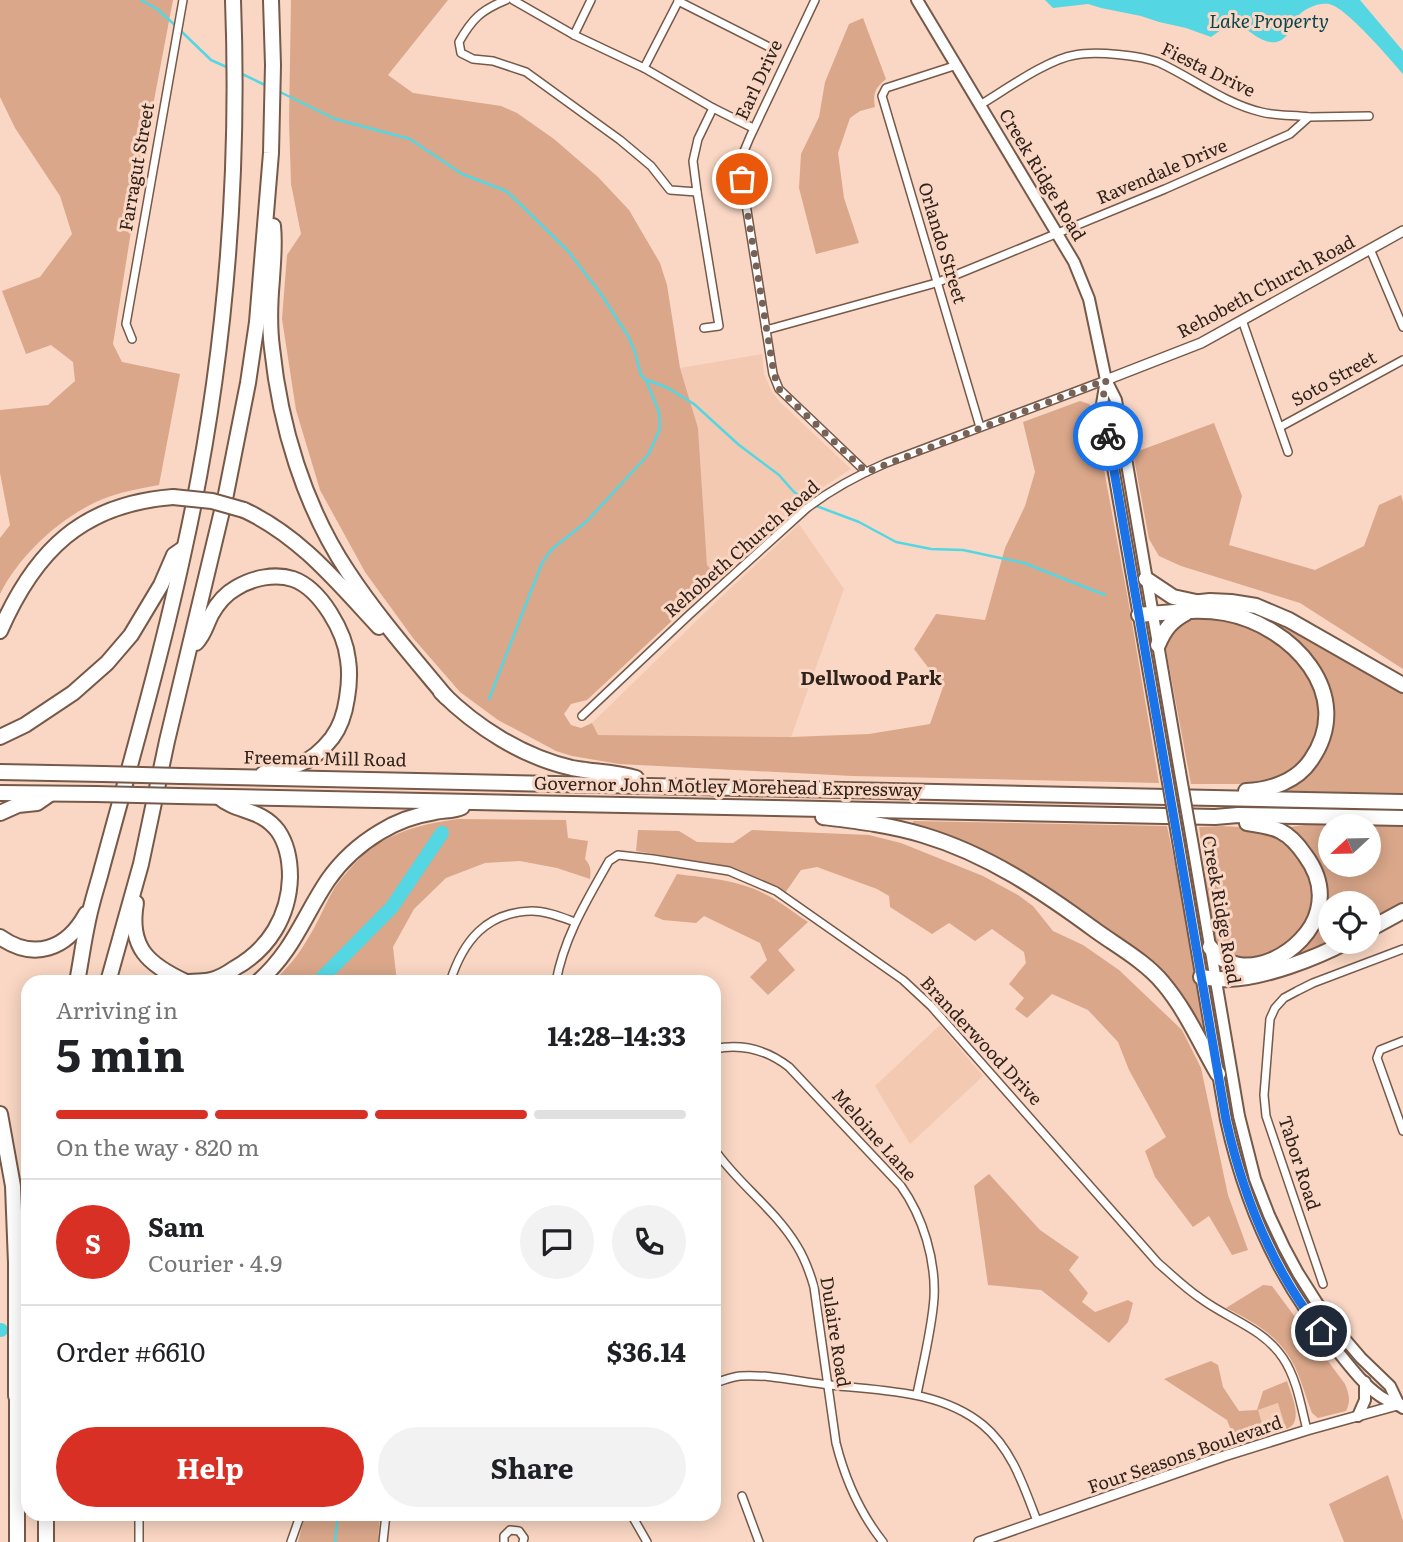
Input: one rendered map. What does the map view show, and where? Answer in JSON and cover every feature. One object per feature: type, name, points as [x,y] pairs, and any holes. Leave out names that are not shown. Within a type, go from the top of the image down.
[{"type":"highway","points":[[78,975],[92,904],[185,548],[209,425],[223,321],[232,214],[235,95],[233,0]]},
{"type":"highway","points":[[110,975],[141,864],[242,416],[257,323],[268,189],[273,65],[271,0]]},
{"type":"highway","points":[[268,189],[274,239],[270,310],[272,345],[279,396],[295,459],[307,493],[347,571],[393,633],[446,697]]},
{"type":"highway","points":[[0,631],[32,571],[46,554],[73,530],[106,512],[155,498],[212,500],[244,510],[279,529],[307,551],[446,697],[486,729],[550,762],[634,777],[649,785]]},
{"type":"highway","points":[[0,737],[50,709],[107,663],[131,635],[162,584],[174,555],[185,548]]},
{"type":"highway","points":[[190,649],[201,638],[220,601],[236,587],[256,579],[291,578],[326,607],[332,617],[345,648],[349,667],[347,697],[340,726],[314,756],[257,777]]},
{"type":"highway","points":[[1146,579],[1192,607],[1226,613],[1256,623],[1282,637],[1298,651],[1315,675],[1325,699],[1325,736],[1305,769],[1276,786],[1258,791],[1224,792],[1210,797]]},
{"type":"highway","points":[[1145,611],[1231,602],[1256,606],[1289,620],[1403,685]]},
{"type":"highway","points":[[1158,645],[1168,626],[1192,607]]},
{"type":"highway","name":"Freeman Mill Road","points":[[0,772],[649,785]]},
{"type":"highway","name":"Governor John Motley Morehead Expressway","points":[[649,785],[1403,802]]},
{"type":"highway","points":[[0,793],[52,793]]},
{"type":"highway","points":[[0,813],[18,805],[37,803],[52,793]]},
{"type":"highway","name":"Governor John Motley Morehead Expressway","points":[[52,793],[1215,817],[1238,815],[1403,818]]},
{"type":"highway","points":[[218,796],[228,806],[243,808],[262,817],[279,833],[290,863],[290,888],[284,912],[273,935],[248,961],[224,975]]},
{"type":"highway","points":[[265,975],[282,958],[329,879],[354,851],[381,831],[399,822],[422,814],[456,810],[472,802]]},
{"type":"highway","points":[[810,809],[821,817],[872,823],[922,834],[1012,873],[1058,902],[1161,980],[1190,1021],[1218,1074]]},
{"type":"highway","points":[[1210,947],[1214,954],[1222,959],[1242,967],[1270,960],[1290,949],[1304,936],[1318,912],[1320,898],[1316,873],[1297,842],[1286,833],[1266,825],[1215,817]]},
{"type":"highway","points":[[141,864],[135,911],[135,929],[139,943],[143,953],[158,967],[174,975]]},
{"type":"highway","points":[[0,937],[30,950],[43,950],[71,935],[92,904]]},
{"type":"highway","points":[[1381,923],[1403,911]]},
{"type":"highway","points":[[1209,978],[1245,978],[1321,954]]},
{"type":"highway","points":[[0,1114],[13,1186],[16,1263],[17,1542]]},
{"type":"highway","points":[[16,1396],[21,1348]]},
{"type":"highway","points":[[46,1521],[46,1542]]},
{"type":"main road","name":"Creek Ridge Road","points":[[917,0],[1074,262],[1089,299],[1106,380],[1116,400],[1146,579],[1145,611],[1158,645],[1210,947],[1209,978],[1218,1074],[1234,1157],[1246,1194],[1278,1265],[1312,1320],[1365,1382],[1380,1396],[1402,1406]]},
{"type":"main road","name":"Creek Ridge Road","points":[[1106,380],[1102,404],[1145,611],[1166,771],[1179,846],[1255,1179],[1284,1247],[1317,1303],[1361,1357],[1390,1386],[1402,1406]]},
{"type":"main road","points":[[1358,1416],[1364,1400],[1365,1382]]},
{"type":"street","name":"Farragut Street","points":[[132,339],[125,324],[183,0]]},
{"type":"street","points":[[506,0],[488,7],[476,18],[459,42],[461,53],[473,59],[493,61],[526,72],[620,140],[651,166],[670,190],[697,192]]},
{"type":"street","points":[[513,0],[574,35],[644,68],[753,128]]},
{"type":"street","points":[[574,35],[591,0]]},
{"type":"street","name":"Earl Drive","points":[[815,0],[753,128],[742,156],[742,179],[766,330],[779,389],[866,472]]},
{"type":"street","points":[[644,68],[678,1],[773,49]]},
{"type":"street","name":"Fiesta Drive","points":[[980,105],[1052,62],[1074,55],[1092,54],[1147,58],[1238,104],[1262,112],[1309,117]]},
{"type":"street","name":"Orlando Street","points":[[957,65],[886,88],[883,96],[980,427]]},
{"type":"street","points":[[704,328],[719,326],[693,161],[698,139],[713,108]]},
{"type":"street","points":[[1309,117],[1369,116]]},
{"type":"street","name":"Ravendale Drive","points":[[766,330],[936,283],[1165,189],[1290,134],[1309,117]]},
{"type":"street","name":"Rehobeth Church Road","points":[[582,716],[689,615],[807,508],[825,495],[866,472],[1201,343],[1403,231]]},
{"type":"street","points":[[1370,249],[1403,327]]},
{"type":"street","points":[[1242,320],[1288,452]]},
{"type":"street","name":"Soto Street","points":[[1280,427],[1403,359]]},
{"type":"street","name":"Branderwood Drive","points":[[558,975],[565,944],[575,922],[609,861],[618,856],[729,871],[776,891],[903,980],[931,1006],[1158,1263],[1201,1299],[1252,1328],[1275,1348],[1292,1377],[1307,1430]]},
{"type":"street","points":[[452,975],[456,961],[466,945],[492,921],[513,913],[534,911],[575,922]]},
{"type":"street","name":"Tabor Road","points":[[1323,1283],[1266,1116],[1264,1095],[1270,1019],[1284,998],[1403,949]]},
{"type":"street","points":[[1403,1041],[1381,1050],[1377,1058],[1403,1131]]},
{"type":"street","name":"Meloine Lane","points":[[721,1048],[753,1048],[789,1067],[901,1186],[914,1206],[924,1233],[934,1290],[917,1394]]},
{"type":"street","name":"Dulaire Road","points":[[721,1158],[782,1225],[802,1253],[814,1287],[836,1443],[846,1476],[865,1517],[883,1542]]},
{"type":"street","points":[[721,1381],[738,1377],[764,1376],[917,1394],[958,1409],[988,1429],[1003,1447],[1015,1466],[1037,1521]]},
{"type":"street","name":"Four Seasons Boulevard","points":[[979,1542],[1224,1456],[1307,1430],[1402,1406]]},
{"type":"street","points":[[741,1496],[759,1542]]},
{"type":"street","points":[[139,1521],[139,1542]]},
{"type":"street","points":[[291,1542],[298,1521]]},
{"type":"street","points":[[383,1542],[385,1521]]},
{"type":"street","points":[[635,1521],[647,1542]]},
{"type":"street","points":[[504,1542],[504,1536],[510,1530],[519,1531],[524,1538],[523,1542]]},
{"type":"shaded area","points":[[0,0],[173,0],[141,169],[113,344],[122,362],[180,374],[159,485],[111,496],[78,512],[33,548],[0,594],[0,538],[10,525],[0,473],[0,410],[48,405],[75,381],[73,362],[51,345],[26,354],[2,291],[40,277],[72,234],[60,196],[15,128],[0,97]]},
{"type":"shaded area","points":[[291,0],[448,0],[388,75],[413,93],[501,106],[517,113],[554,139],[598,177],[629,210],[660,263],[667,285],[680,368],[698,428],[707,565],[718,578],[587,700],[571,704],[564,714],[571,725],[581,728],[592,723],[598,735],[791,737],[869,734],[930,724],[943,687],[914,649],[936,614],[985,620],[1005,548],[1025,506],[1035,472],[1023,422],[1080,401],[1089,404],[1093,410],[1159,783],[852,776],[619,764],[556,751],[498,720],[460,692],[413,638],[365,572],[320,490],[296,410],[282,319],[287,255],[301,234],[291,184]]},
{"type":"shaded area","points":[[863,18],[886,79],[876,91],[875,107],[860,111],[850,118],[838,153],[844,198],[859,243],[816,254],[799,188],[801,154],[819,117],[825,82],[849,24]]},
{"type":"shaded area","points":[[762,354],[764,374],[772,392],[851,469],[817,491],[784,518],[718,578],[707,565],[698,428],[680,368]]},
{"type":"shaded area","points":[[1214,423],[1242,496],[1229,545],[1315,570],[1364,546],[1379,505],[1401,495],[1403,669],[1300,603],[1181,566],[1159,556],[1149,539],[1133,453]]},
{"type":"shaded area","points":[[799,524],[844,589],[791,737],[597,735],[592,723]]},
{"type":"shaded area","points":[[1228,608],[1258,613],[1284,622],[1403,691],[1403,793],[1281,791],[1326,744],[1332,728],[1330,695],[1324,678],[1312,659]]},
{"type":"shaded area","points":[[1188,617],[1226,618],[1248,626],[1286,648],[1304,666],[1322,705],[1318,739],[1296,770],[1273,781],[1249,784],[1191,784],[1166,650],[1172,630]]},
{"type":"shaded area","points":[[458,819],[566,820],[568,838],[588,841],[585,859],[590,868],[590,879],[557,868],[520,861],[485,863],[446,878],[414,909],[393,947],[396,975],[280,975],[300,951],[335,887],[360,858],[385,840],[426,825]]},
{"type":"shaded area","points":[[913,821],[1167,826],[1204,1026],[1200,1027],[1190,1009],[1039,885],[913,827]]},
{"type":"shaded area","points":[[1318,824],[1318,861],[1308,844],[1291,831],[1290,827]]},
{"type":"shaded area","points":[[1381,826],[1403,826],[1403,905],[1381,917],[1381,891],[1322,891],[1325,886],[1323,877],[1381,877]]},
{"type":"shaded area","points":[[1199,827],[1256,828],[1275,833],[1303,854],[1315,891],[1308,921],[1299,935],[1273,953],[1247,961],[1225,954],[1214,935]]},
{"type":"shaded area","points":[[638,830],[679,831],[697,842],[733,843],[752,830],[869,835],[901,843],[983,876],[1018,895],[1033,906],[1053,931],[1083,945],[1119,970],[1182,1030],[1201,1068],[1228,1195],[1248,1250],[1232,1255],[1209,1216],[1193,1227],[1155,1177],[1145,1151],[1166,1137],[1129,1070],[1118,1042],[1088,1010],[1052,994],[1027,1018],[1015,1009],[1024,998],[1009,984],[1026,963],[1024,952],[992,929],[975,941],[949,923],[932,934],[890,907],[889,896],[877,889],[817,867],[801,870],[785,893],[765,881],[719,865],[636,851]]},
{"type":"shaded area","points":[[677,874],[723,880],[757,890],[808,922],[778,950],[795,970],[768,995],[750,977],[767,960],[760,943],[704,916],[696,923],[663,920],[654,916]]},
{"type":"shaded area","points":[[1318,900],[1318,949],[1262,968],[1290,954]]},
{"type":"shaded area","points":[[940,1025],[983,1076],[910,1144],[875,1086]]},
{"type":"shaded area","points":[[989,1174],[1040,1230],[1079,1257],[1069,1270],[1088,1293],[1082,1302],[1095,1312],[1128,1300],[1133,1303],[1128,1322],[1109,1343],[1041,1290],[988,1285],[974,1186]]},
{"type":"shaded area","points":[[1263,1285],[1272,1286],[1345,1384],[1349,1398],[1346,1411],[1318,1418],[1312,1413],[1295,1367],[1282,1347],[1256,1325],[1226,1308]]},
{"type":"shaded area","points":[[1211,1361],[1218,1365],[1223,1387],[1239,1411],[1257,1410],[1263,1391],[1287,1381],[1296,1415],[1292,1426],[1286,1429],[1278,1403],[1258,1410],[1265,1434],[1236,1443],[1227,1420],[1164,1379]]},
{"type":"shaded area","points":[[1279,1403],[1286,1429],[1265,1434],[1257,1410]]},
{"type":"shaded area","points":[[1388,1475],[1403,1521],[1403,1542],[1344,1542],[1329,1504]]},
{"type":"shaded area","points":[[303,1521],[380,1521],[378,1542],[298,1542]]},
{"type":"water","name":"Lake Property","points":[[1045,0],[1360,0],[1403,51],[1403,74],[1357,24],[1337,7],[1329,4],[1307,9],[1295,19],[1283,39],[1270,42],[1257,37],[1239,23],[1225,23],[1221,30],[1211,37],[1186,28],[1088,4],[1053,8]]},
{"type":"waterway","points":[[141,0],[157,9],[176,26]]},
{"type":"waterway","points":[[181,31],[211,60],[231,69]]},
{"type":"waterway","points":[[240,73],[269,87]]},
{"type":"waterway","points":[[278,91],[335,119],[410,139],[462,174],[506,191],[568,251],[601,294],[628,336],[641,375],[646,380],[659,412],[660,429],[648,455],[586,522],[552,549],[542,563],[489,699]]},
{"type":"waterway","points":[[647,380],[668,388],[694,404],[811,504],[859,522],[896,542],[931,549],[963,550],[1024,563],[1105,595]]},
{"type":"waterway","points":[[325,975],[392,907],[442,833]]},
{"type":"waterway","points":[[335,1542],[337,1521]]},
{"type":"way so far","points":[[742,179],[774,374],[779,389],[866,472],[1106,380],[1102,404],[1108,436]]},
{"type":"district","name":"Dellwood Park","points":[[871,678]]},
{"type":"route","points":[[1108,436],[1234,1157],[1246,1194],[1278,1265],[1321,1331]]}]
